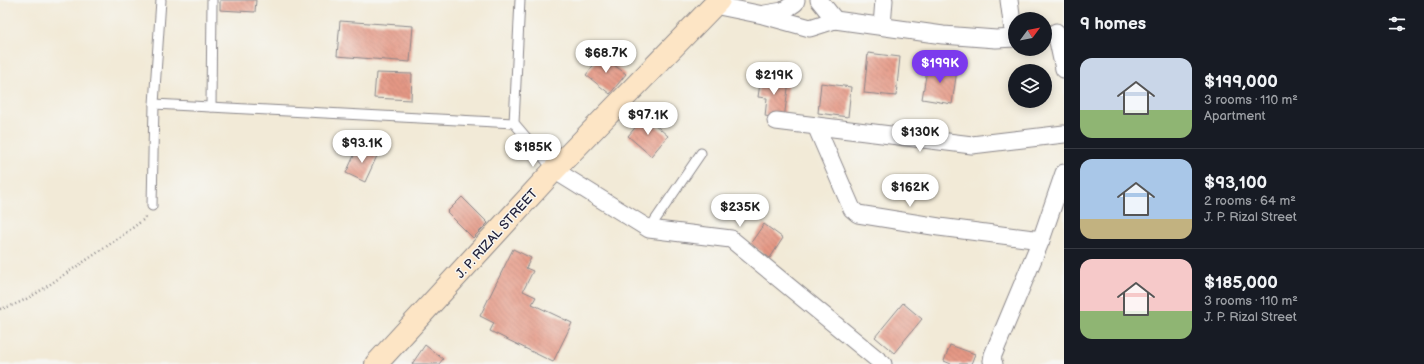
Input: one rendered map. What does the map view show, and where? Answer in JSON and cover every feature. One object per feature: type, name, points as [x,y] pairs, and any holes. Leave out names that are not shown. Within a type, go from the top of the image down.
[{"type":"main road","name":"J. P. RIZAL STREET","points":[[376,364],[554,170],[717,2]]},
{"type":"street","points":[[762,15],[783,11],[795,3],[796,0]]},
{"type":"street","points":[[819,0],[834,20]]},
{"type":"street","points":[[882,26],[884,0]]},
{"type":"street","points":[[1009,0],[1011,12]]},
{"type":"street","points":[[717,2],[810,28],[834,20],[951,36],[1008,38]]},
{"type":"street","points":[[1055,32],[1064,69]]},
{"type":"street","points":[[776,121],[972,146],[1064,134]]},
{"type":"street","points":[[816,126],[854,212],[858,214],[939,227],[1041,240]]},
{"type":"street","points":[[554,170],[649,229],[731,239],[884,364]]},
{"type":"street","points":[[994,364],[992,361],[993,355],[1041,240],[1064,173]]},
{"type":"lane","points":[[152,206],[154,104],[161,0]]},
{"type":"lane","points":[[210,107],[212,0]]},
{"type":"lane","points":[[520,0],[514,122],[554,170]]},
{"type":"lane","points":[[154,104],[514,122]]},
{"type":"lane","points":[[649,229],[701,153]]},
{"type":"path","points":[[0,309],[8,308],[27,299],[113,242],[143,220],[152,206]]},
{"type":"building","points":[[220,0],[256,0],[255,12],[220,10]]},
{"type":"building","points":[[340,21],[413,26],[410,62],[337,56]]},
{"type":"building","points":[[868,53],[900,57],[896,96],[864,93]]},
{"type":"building","points":[[601,55],[626,74],[610,94],[586,75]]},
{"type":"building","points":[[928,64],[957,70],[952,104],[922,99]]},
{"type":"building","points":[[376,73],[412,74],[411,100],[374,98]]},
{"type":"building","points":[[761,77],[789,81],[784,119],[765,116],[767,98],[758,97]]},
{"type":"building","points":[[821,83],[851,87],[848,117],[818,113]]},
{"type":"building","points":[[645,116],[668,136],[651,156],[628,136]]},
{"type":"building","points":[[358,147],[377,156],[365,182],[346,173]]},
{"type":"building","points":[[462,197],[488,223],[473,238],[447,212]]},
{"type":"building","points":[[764,224],[783,238],[770,258],[750,244]]},
{"type":"building","points":[[513,249],[531,258],[526,268],[533,271],[523,291],[536,297],[532,304],[572,323],[553,362],[490,331],[494,323],[480,316]]},
{"type":"building","points":[[903,303],[922,319],[894,353],[875,337]]},
{"type":"building","points":[[425,345],[443,359],[439,364],[412,364]]},
{"type":"building","points":[[950,345],[975,354],[971,364],[951,364],[944,361]]}]
